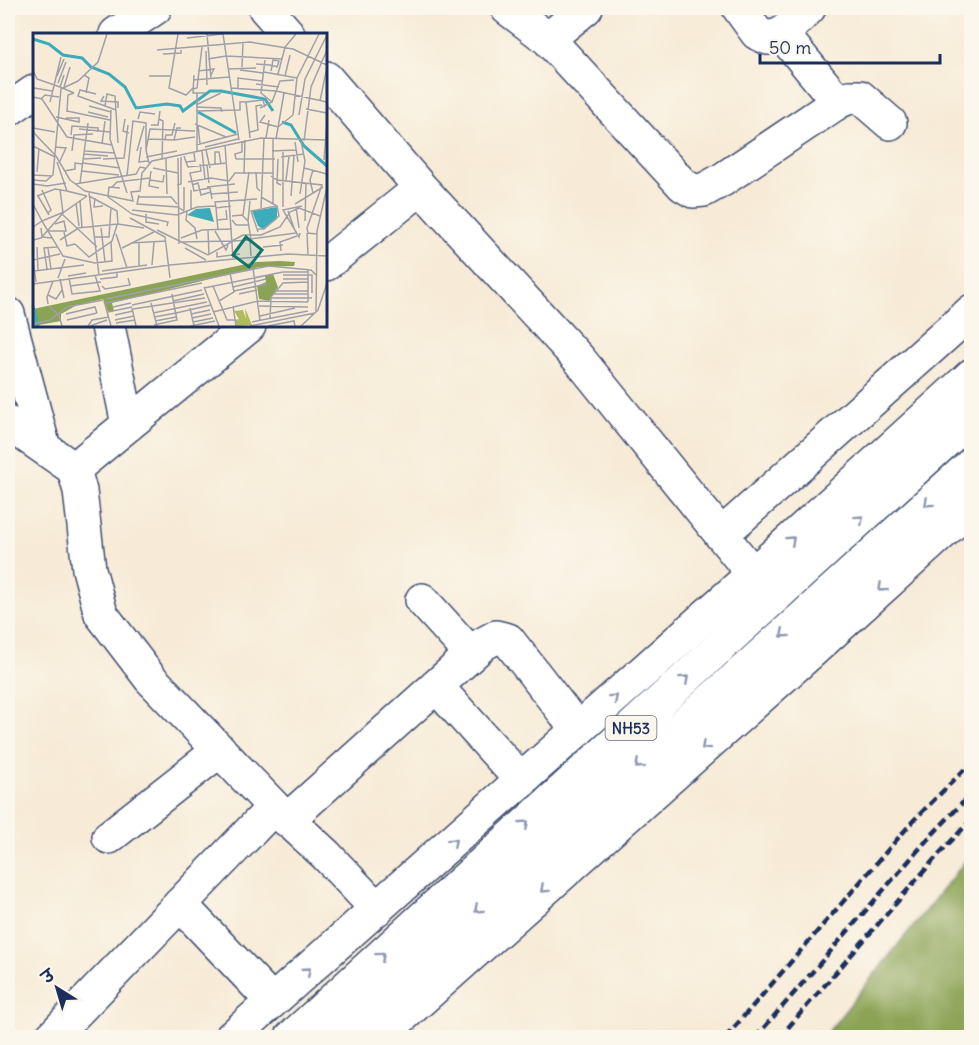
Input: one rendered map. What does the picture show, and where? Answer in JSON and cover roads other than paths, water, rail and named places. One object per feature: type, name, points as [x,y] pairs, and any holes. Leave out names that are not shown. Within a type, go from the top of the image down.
[{"type":"main road","points":[[118,33],[155,8]]},
{"type":"main road","points":[[264,8],[287,33]]},
{"type":"main road","points":[[507,8],[548,39],[682,185],[693,191],[705,190],[723,180],[838,102],[849,97],[860,97],[890,123]]},
{"type":"main road","points":[[548,39],[586,8]]},
{"type":"main road","points":[[739,8],[756,33],[768,38],[782,34],[809,8]]},
{"type":"main road","points":[[782,34],[838,102]]},
{"type":"main road","points":[[327,79],[421,188],[579,359],[753,574]]},
{"type":"main road","points":[[8,110],[33,93]]},
{"type":"main road","points":[[327,263],[421,188]]},
{"type":"main road","points":[[721,535],[972,311]]},
{"type":"main road","points":[[8,314],[44,448]]},
{"type":"main road","points":[[108,327],[128,425]]},
{"type":"main road","points":[[74,469],[248,327]]},
{"type":"main road","points":[[231,1038],[753,574],[890,471],[972,375]]},
{"type":"main road","name":"NH53","points":[[291,1038],[890,471],[972,417]]},
{"type":"main road","points":[[8,423],[74,469],[80,491],[88,569],[101,614],[150,678],[281,814],[326,855],[377,909]]},
{"type":"main road","name":"NH53","points":[[335,1038],[972,464]]},
{"type":"main road","points":[[378,1038],[972,506]]},
{"type":"main road","points":[[422,600],[471,654]]},
{"type":"main road","points":[[51,1038],[180,904],[281,814],[436,686],[483,644],[496,637],[507,640],[578,730]]},
{"type":"main road","points":[[436,686],[522,781]]},
{"type":"main road","points":[[109,837],[220,750]]},
{"type":"main road","points":[[180,904],[272,1001]]},
{"type":"railway","points":[[725,1038],[913,821],[972,762]]},
{"type":"railway","points":[[755,1038],[927,840],[972,793]]},
{"type":"railway","points":[[779,1038],[972,819]]}]
